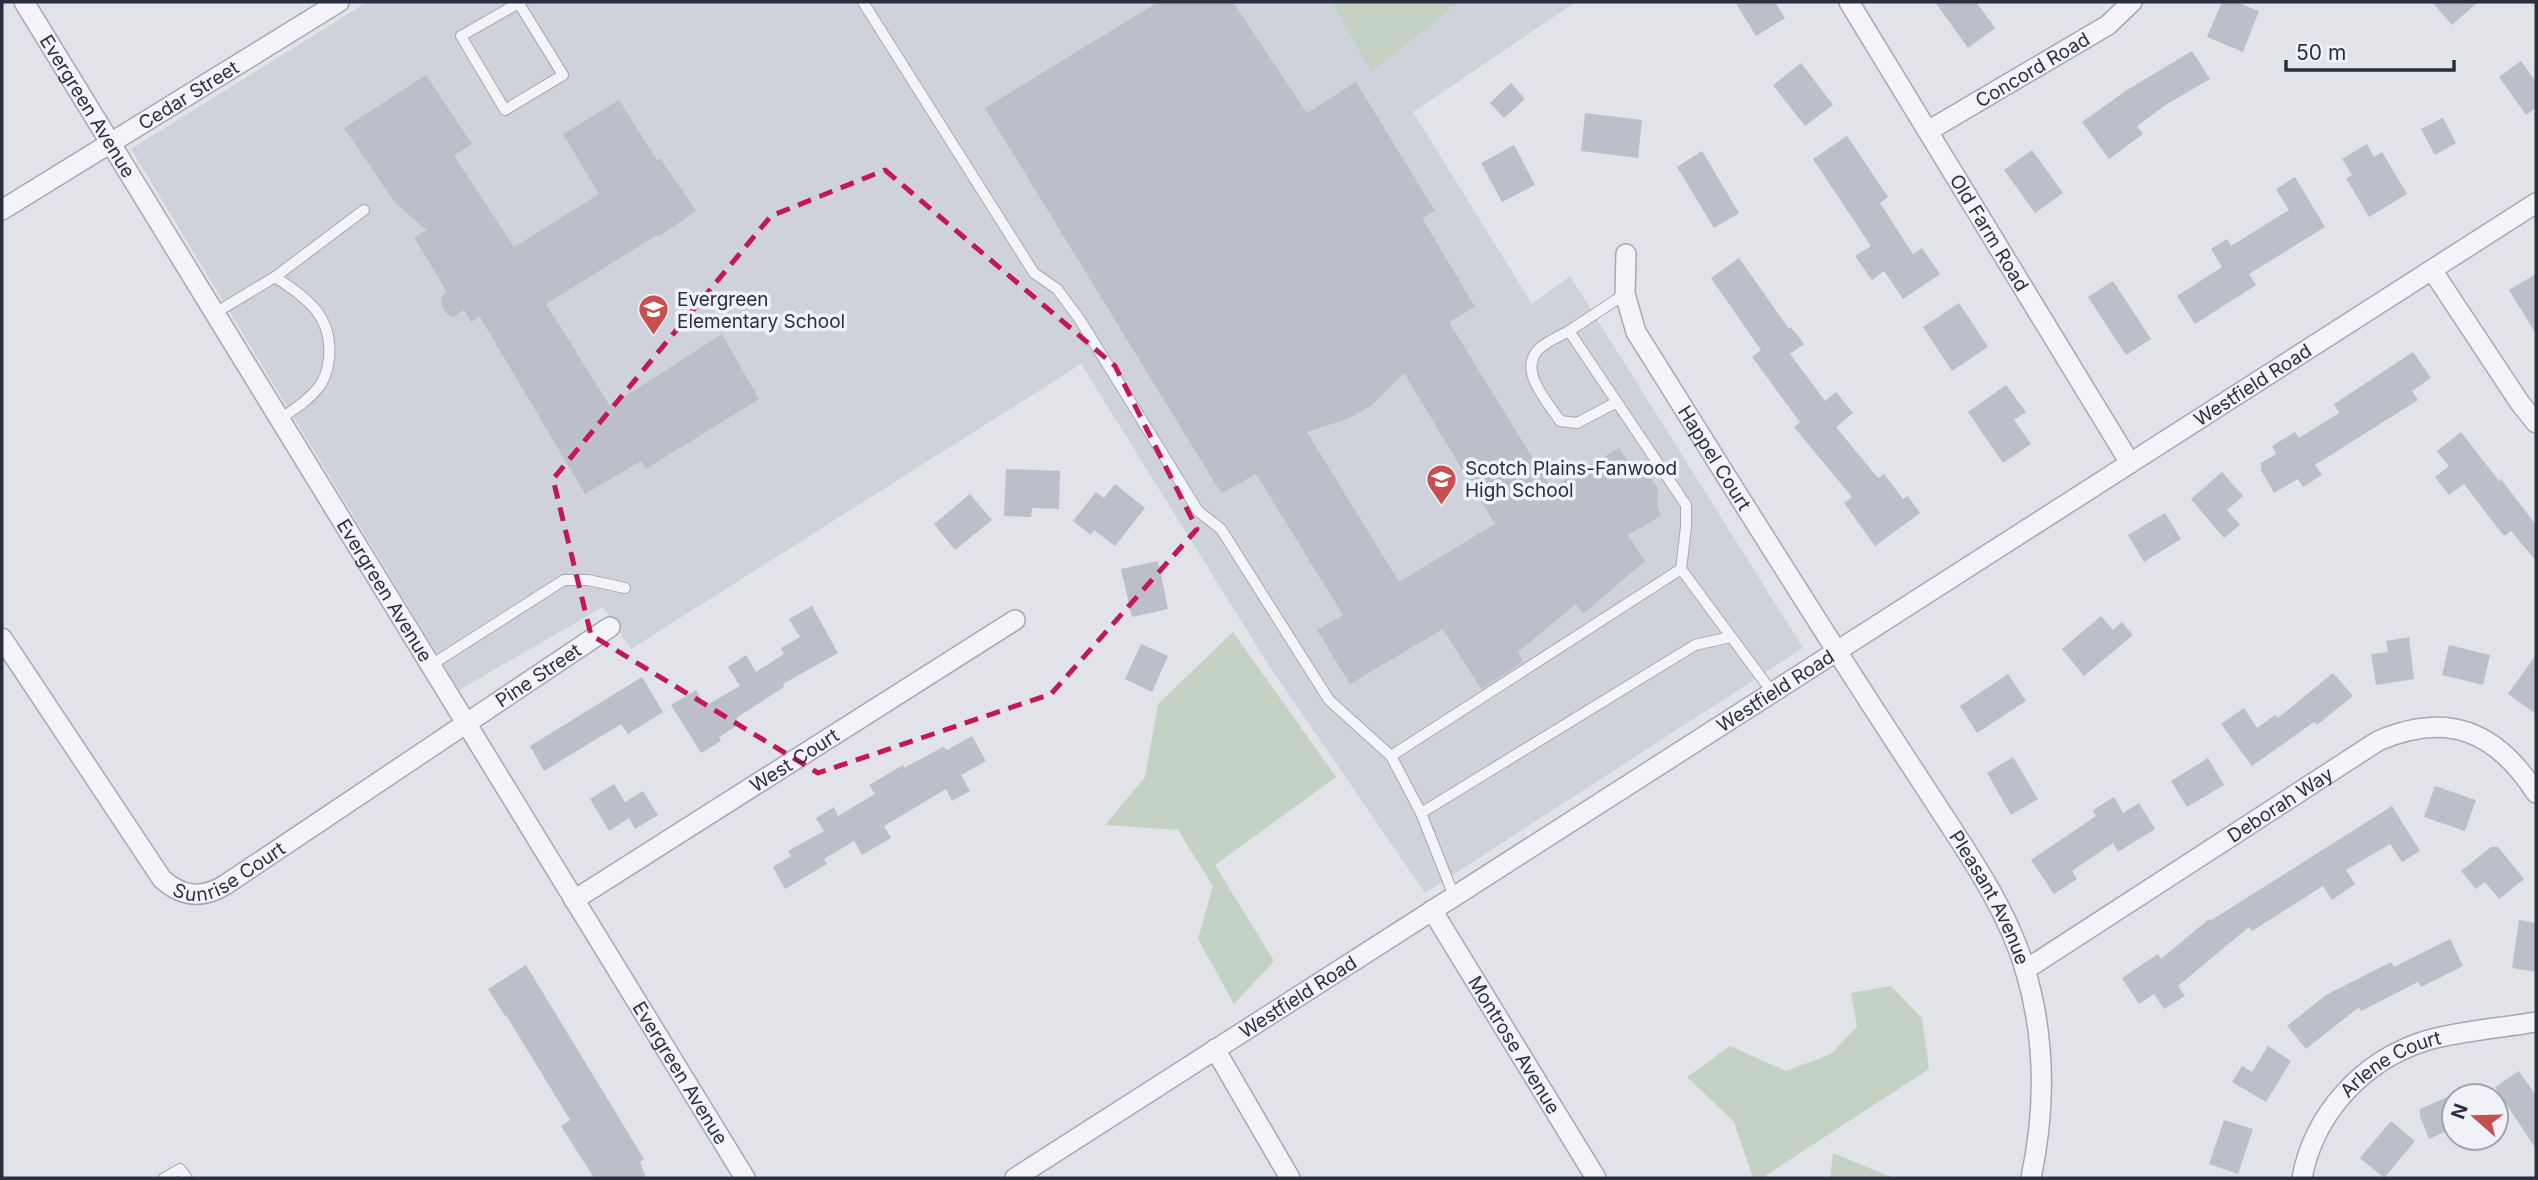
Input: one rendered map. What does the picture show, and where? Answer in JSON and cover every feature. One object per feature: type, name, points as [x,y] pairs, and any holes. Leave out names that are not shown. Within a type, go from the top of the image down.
[{"type":"street","name":"Evergreen Avenue","points":[[24,2],[746,1178]]},
{"type":"street","name":"Cedar Street","points":[[2,210],[339,2]]},
{"type":"street","name":"Old Farm Road","points":[[1849,2],[2130,463]]},
{"type":"street","name":"Concord Road","points":[[1928,131],[2108,25],[2132,2]]},
{"type":"street","name":"Westfield Road","points":[[1015,1178],[2536,203]]},
{"type":"street","name":"Happel Court","points":[[1626,254],[1625,293],[1636,332],[1836,651]]},
{"type":"street","points":[[2432,270],[2536,423]]},
{"type":"street","name":"West Court","points":[[575,900],[1015,620]]},
{"type":"street","name":"Pine Street","points":[[466,722],[610,627]]},
{"type":"street","name":"Sunrise Court","points":[[2,638],[162,879],[185,894],[213,892],[225,885],[466,722]]},
{"type":"street","name":"Pleasant Avenue","points":[[1836,651],[1986,881],[2016,942],[2038,1021],[2042,1061],[2043,1101],[2039,1142],[2031,1178]]},
{"type":"street","name":"Deborah Way","points":[[2025,970],[2378,741],[2399,732],[2422,727],[2445,727],[2478,737],[2508,755],[2536,793]]},
{"type":"street","name":"Montrose Avenue","points":[[1432,910],[1596,1178]]},
{"type":"street","name":"Arlene Court","points":[[2302,1178],[2311,1144],[2329,1111],[2369,1069],[2402,1050],[2427,1040],[2536,1022]]},
{"type":"street","points":[[1215,1049],[1290,1178]]},
{"type":"lane","points":[[863,2],[1034,272],[1057,289],[1080,320],[1198,510],[1221,529],[1329,700],[1391,756],[1421,813],[1454,896]]},
{"type":"lane","points":[[518,3],[563,75],[505,110],[461,36],[518,3]]},
{"type":"lane","points":[[215,313],[275,277],[364,210]]},
{"type":"lane","points":[[275,277],[308,299],[323,319],[329,336],[327,371],[320,387],[280,419]]},
{"type":"lane","points":[[1616,402],[1577,423],[1560,421],[1538,388],[1531,369],[1532,360],[1539,348],[1625,293]]},
{"type":"lane","points":[[1569,331],[1686,505],[1681,569],[1772,692]]},
{"type":"lane","points":[[1391,756],[1681,569]]},
{"type":"lane","points":[[431,665],[564,580],[588,580],[625,588]]},
{"type":"lane","points":[[1421,813],[1695,645],[1731,638]]},
{"type":"lane","points":[[164,1178],[180,1169],[187,1178]]},
{"type":"highlighted area","points":[[885,170],[1115,366],[1197,529],[1051,694],[818,773],[591,635],[553,479],[771,216]]},
{"type":"shaded area","points":[[367,2],[1576,2],[1413,112],[1532,304],[1570,276],[1803,648],[1425,893],[1268,664],[1081,364],[631,649],[603,607],[459,690],[131,149]]},
{"type":"green space","points":[[1332,2],[1459,2],[1371,72]]},
{"type":"green space","points":[[1233,632],[1336,777],[1215,865],[1274,961],[1234,1004],[1198,939],[1213,886],[1178,830],[1105,825],[1145,777],[1158,704]]},
{"type":"green space","points":[[1891,986],[1922,1018],[1929,1069],[1762,1178],[1753,1178],[1734,1122],[1687,1077],[1730,1046],[1786,1071],[1831,1054],[1857,1027],[1851,993]]},
{"type":"green space","points":[[1833,1153],[1891,1177],[1891,1178],[1830,1178]]},
{"type":"building","points":[[1158,2],[1233,2],[1307,113],[1356,82],[1435,211],[1422,218],[1475,307],[1449,322],[1551,488],[1619,448],[1628,461],[1642,463],[1658,489],[1657,504],[1661,516],[1628,535],[1645,561],[1583,614],[1576,604],[1518,652],[1523,662],[1481,689],[1443,629],[1350,684],[1317,630],[1343,615],[1256,474],[1222,493],[985,108]],"holes":[[[1404,373],[1495,524],[1399,582],[1307,432],[1347,419],[1371,406]]]},
{"type":"building","points":[[1735,2],[1775,2],[1785,18],[1756,36]]},
{"type":"building","points":[[1935,2],[1976,2],[1995,28],[1968,48]]},
{"type":"building","points":[[2222,2],[2236,2],[2259,11],[2243,52],[2207,37]]},
{"type":"building","points":[[2432,2],[2478,2],[2452,25]]},
{"type":"building","points":[[2192,51],[2210,79],[2167,104],[2137,126],[2143,134],[2109,159],[2082,122],[2127,90]]},
{"type":"building","points":[[2521,61],[2536,82],[2536,108],[2526,115],[2499,77]]},
{"type":"building","points":[[1801,63],[1833,105],[1805,126],[1773,85]]},
{"type":"building","points":[[426,75],[472,144],[454,156],[514,247],[599,194],[563,134],[619,100],[657,160],[660,158],[696,211],[546,304],[610,406],[722,334],[759,399],[646,469],[641,461],[585,494],[480,317],[471,322],[464,310],[453,317],[446,313],[441,297],[447,292],[414,237],[427,230],[395,203],[344,128]]},
{"type":"building","points":[[1511,83],[1525,99],[1504,118],[1490,103]]},
{"type":"building","points":[[1585,113],[1642,120],[1638,158],[1581,151]]},
{"type":"building","points":[[2443,118],[2456,143],[2435,155],[2421,129]]},
{"type":"building","points":[[1847,136],[1888,197],[1880,203],[1913,254],[1922,248],[1940,274],[1903,299],[1884,271],[1872,280],[1855,256],[1871,246],[1813,159]]},
{"type":"building","points":[[2367,144],[2374,157],[2382,152],[2407,194],[2369,217],[2346,178],[2352,175],[2342,159]]},
{"type":"building","points":[[1514,145],[1535,185],[1502,202],[1481,163]]},
{"type":"building","points":[[2032,150],[2063,193],[2035,213],[2004,170]]},
{"type":"building","points":[[1702,151],[1739,213],[1714,228],[1677,167]]},
{"type":"building","points":[[2295,177],[2325,227],[2249,274],[2256,285],[2195,324],[2177,296],[2222,267],[2211,249],[2227,239],[2231,246],[2289,210],[2276,189]]},
{"type":"building","points":[[1739,258],[1789,329],[1791,327],[1804,344],[1790,354],[1825,401],[1836,392],[1853,413],[1836,427],[1878,478],[1884,474],[1903,499],[1908,496],[1920,513],[1875,546],[1844,503],[1852,497],[1794,427],[1800,422],[1752,357],[1761,350],[1711,278]]},
{"type":"building","points":[[2536,274],[2536,334],[2509,290]]},
{"type":"building","points":[[2113,281],[2151,339],[2126,355],[2088,297]]},
{"type":"building","points":[[1959,303],[1988,347],[1952,371],[1923,327]]},
{"type":"building","points":[[2413,352],[2431,378],[2412,391],[2418,400],[2315,465],[2322,475],[2303,487],[2298,479],[2274,493],[2261,470],[2261,463],[2276,454],[2272,446],[2295,432],[2299,438],[2339,413],[2334,404]]},
{"type":"building","points":[[2006,385],[2026,412],[2014,420],[2031,444],[2003,463],[1968,412]]},
{"type":"building","points":[[2461,432],[2536,525],[2536,561],[2511,531],[2504,536],[2464,484],[2449,495],[2435,477],[2449,466],[2437,451]]},
{"type":"building","points":[[1006,469],[1060,471],[1059,509],[1032,508],[1031,517],[1004,516]]},
{"type":"building","points":[[2222,472],[2243,496],[2227,510],[2240,525],[2224,538],[2191,499]]},
{"type":"building","points":[[1115,484],[1145,508],[1115,546],[1094,530],[1091,535],[1073,521],[1096,492],[1104,498]]},
{"type":"building","points":[[970,494],[992,520],[955,550],[934,524]]},
{"type":"building","points":[[2165,513],[2181,539],[2144,562],[2128,535]]},
{"type":"building","points":[[1158,561],[1168,609],[1132,617],[1121,569]]},
{"type":"building","points":[[812,606],[838,653],[783,684],[784,687],[736,718],[740,724],[719,737],[721,741],[701,753],[671,705],[696,690],[705,706],[740,686],[728,667],[746,655],[756,672],[784,654],[781,648],[800,637],[789,619]]},
{"type":"building","points":[[2101,616],[2113,630],[2122,622],[2133,635],[2084,676],[2062,649]]},
{"type":"building","points":[[2409,637],[2414,679],[2376,685],[2371,654],[2388,652],[2386,641]]},
{"type":"building","points":[[1141,644],[1168,656],[1152,692],[1125,679]]},
{"type":"building","points":[[2449,645],[2490,655],[2483,685],[2442,675]]},
{"type":"building","points":[[2536,655],[2536,714],[2508,694]]},
{"type":"building","points":[[2333,673],[2353,696],[2317,725],[2314,722],[2252,766],[2221,724],[2244,708],[2257,728],[2275,715],[2278,718]]},
{"type":"building","points":[[2008,674],[2026,701],[1977,733],[1960,706]]},
{"type":"building","points":[[642,677],[663,712],[628,734],[621,724],[544,771],[530,746]]},
{"type":"building","points":[[972,736],[986,761],[961,775],[970,791],[952,801],[946,789],[884,826],[891,838],[862,855],[854,841],[824,859],[827,864],[785,889],[773,867],[791,856],[788,851],[824,831],[816,818],[834,807],[838,816],[875,794],[869,785],[903,765],[904,768],[943,747],[947,750]]},
{"type":"building","points":[[2013,757],[2038,799],[2011,815],[1987,773]]},
{"type":"building","points":[[2208,758],[2224,785],[2187,807],[2171,781]]},
{"type":"building","points":[[614,784],[625,802],[643,791],[658,815],[635,829],[629,818],[609,831],[590,799]]},
{"type":"building","points":[[2435,786],[2476,800],[2465,831],[2424,817]]},
{"type":"building","points":[[2114,797],[2123,813],[2139,803],[2155,829],[2118,852],[2113,843],[2072,871],[2077,879],[2054,894],[2031,860],[2096,816],[2093,810]]},
{"type":"building","points":[[2392,806],[2420,851],[2402,862],[2390,844],[2346,870],[2355,884],[2332,900],[2323,886],[2252,931],[2249,927],[2178,986],[2185,996],[2164,1009],[2154,994],[2139,1004],[2122,978],[2158,954],[2161,959],[2209,919],[2210,921]]},
{"type":"building","points":[[2491,847],[2498,847],[2524,879],[2499,899],[2485,882],[2476,889],[2461,871]]},
{"type":"building","points":[[2519,920],[2536,923],[2536,972],[2512,968]]},
{"type":"building","points":[[2450,939],[2463,966],[2421,987],[2418,982],[2361,1011],[2359,1007],[2306,1049],[2287,1026],[2326,995],[2391,962],[2394,967]]},
{"type":"building","points":[[526,965],[644,1159],[640,1162],[646,1178],[594,1178],[561,1126],[570,1120],[488,989]]},
{"type":"building","points":[[2268,1046],[2291,1061],[2266,1102],[2232,1082],[2242,1066],[2252,1072]]},
{"type":"building","points":[[2519,1071],[2536,1096],[2536,1149],[2510,1110],[2510,1082],[2502,1082]]},
{"type":"building","points":[[2440,1100],[2440,1134],[2429,1139],[2420,1109]]},
{"type":"building","points":[[2224,1120],[2253,1129],[2238,1174],[2209,1164]]},
{"type":"building","points":[[2391,1121],[2415,1141],[2384,1178],[2360,1158]]},
{"type":"place","name":"Evergreen Elementary School","points":[[654,337]]},
{"type":"place","name":"Scotch Plains-Fanwood High School","points":[[1442,506]]}]
